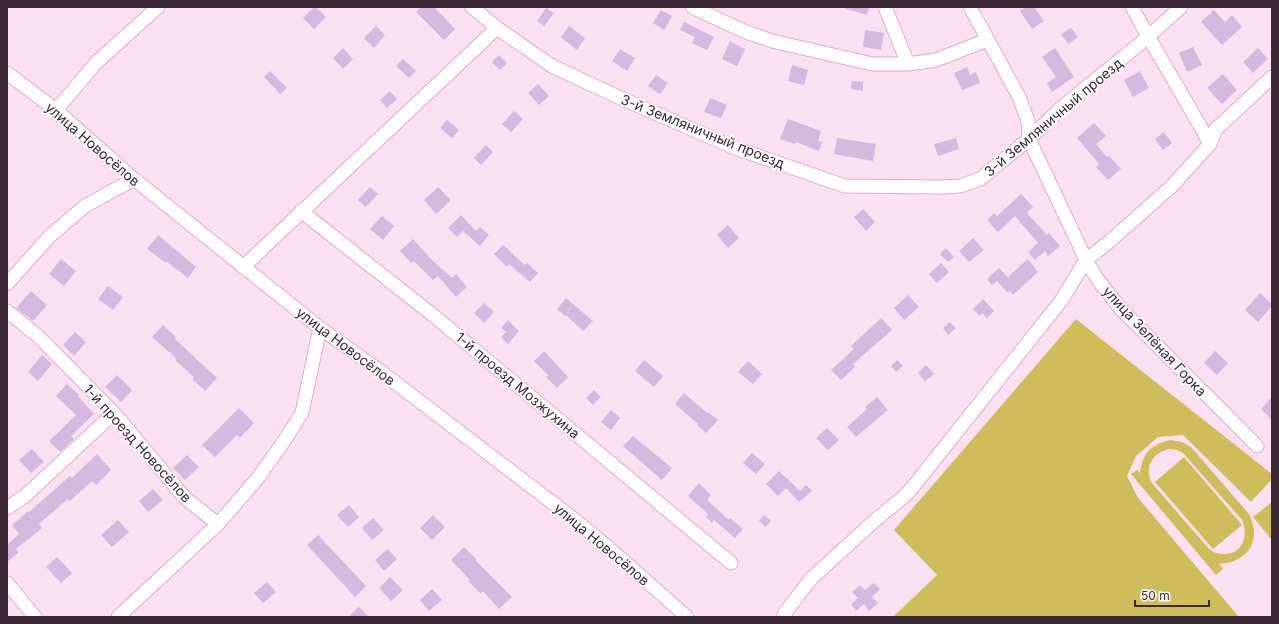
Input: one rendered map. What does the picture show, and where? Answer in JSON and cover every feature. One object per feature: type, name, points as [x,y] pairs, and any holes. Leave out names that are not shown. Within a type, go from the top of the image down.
[{"type":"street","points":[[56,110],[97,62],[158,7]]},
{"type":"street","name":"3-й Земляничный проезд","points":[[472,7],[497,28],[552,66],[616,96],[735,148],[845,186],[941,187],[960,186],[980,179],[1029,139],[1061,108],[1148,37],[1181,7]]},
{"type":"street","points":[[692,7],[746,32],[772,41],[872,64],[908,64],[936,60],[987,40]]},
{"type":"street","points":[[885,7],[908,64]]},
{"type":"street","name":"улица Зелёная Горка","points":[[970,7],[1019,97],[1028,122],[1029,139],[1086,260],[1098,280],[1120,308],[1257,446]]},
{"type":"street","points":[[1132,7],[1210,144]]},
{"type":"street","points":[[243,267],[497,28]]},
{"type":"street","name":"улица Новосёлов","points":[[7,73],[56,110],[134,179],[320,328],[380,371],[575,520],[687,617]]},
{"type":"street","points":[[783,617],[811,579],[873,522],[908,493],[1061,301],[1086,260],[1110,241],[1172,186],[1210,144],[1215,130],[1272,77]]},
{"type":"street","points":[[7,284],[50,236],[85,206],[134,179]]},
{"type":"street","name":"1-й проезд Мозжухина","points":[[301,212],[434,316],[731,563]]},
{"type":"street","name":"1-й проезд Новосёлов","points":[[7,311],[39,337],[114,413],[185,498],[218,524]]},
{"type":"street","points":[[118,617],[218,524],[257,479],[301,415],[320,328]]},
{"type":"street","points":[[7,508],[25,496],[114,413]]},
{"type":"street","points":[[7,583],[36,617]]},
{"type":"shaded area","points":[[1076,319],[1272,474],[1272,479],[1251,502],[1183,435],[1158,437],[1136,456],[1127,476],[1138,498],[1239,617],[893,617],[937,575],[894,530]]},
{"type":"shaded area","points":[[1171,440],[1182,442],[1191,447],[1249,514],[1253,524],[1253,541],[1250,548],[1238,559],[1219,564],[1223,569],[1216,575],[1131,474],[1137,470],[1140,473],[1143,460],[1149,450]],"holes":[[[1169,449],[1177,450],[1183,453],[1242,520],[1244,537],[1238,549],[1233,553],[1218,553],[1210,550],[1151,482],[1149,471],[1151,461],[1154,457]]]},
{"type":"shaded area","points":[[1184,457],[1242,525],[1213,549],[1155,482]]},
{"type":"shaded area","points":[[1272,502],[1272,540],[1253,517]]},
{"type":"building","points":[[314,7],[316,7],[326,17],[314,29],[303,18]]},
{"type":"building","points":[[421,7],[434,7],[455,29],[444,40],[416,12]]},
{"type":"building","points":[[846,7],[869,7],[867,15],[846,9]]},
{"type":"building","points":[[1026,7],[1034,7],[1044,21],[1032,29],[1020,11]]},
{"type":"building","points":[[546,8],[554,13],[544,26],[537,21]]},
{"type":"building","points":[[661,10],[672,16],[664,30],[653,23]]},
{"type":"building","points":[[1214,10],[1225,22],[1232,15],[1242,27],[1222,45],[1201,22]]},
{"type":"building","points":[[684,22],[714,37],[707,50],[692,43],[695,37],[680,30]]},
{"type":"building","points":[[376,26],[385,35],[374,48],[364,38]]},
{"type":"building","points":[[569,26],[585,38],[577,50],[561,37]]},
{"type":"building","points":[[1071,28],[1078,37],[1068,44],[1061,34]]},
{"type":"building","points":[[865,30],[884,33],[881,50],[863,47]]},
{"type":"building","points":[[730,41],[745,49],[737,66],[722,59]]},
{"type":"building","points":[[1193,47],[1202,65],[1187,72],[1179,53]]},
{"type":"building","points":[[343,48],[353,59],[343,69],[333,58]]},
{"type":"building","points":[[1055,48],[1074,77],[1052,92],[1047,83],[1056,77],[1042,57]]},
{"type":"building","points":[[1258,48],[1268,59],[1253,73],[1243,62]]},
{"type":"building","points":[[620,49],[635,58],[627,71],[612,61]]},
{"type":"building","points":[[499,55],[507,63],[500,70],[492,62]]},
{"type":"building","points":[[403,59],[416,71],[409,78],[396,66]]},
{"type":"building","points":[[792,65],[808,70],[804,85],[788,81]]},
{"type":"building","points":[[967,67],[970,75],[976,72],[980,83],[962,90],[954,73]]},
{"type":"building","points":[[270,71],[287,88],[280,94],[264,77]]},
{"type":"building","points":[[1140,71],[1149,88],[1133,97],[1124,80]]},
{"type":"building","points":[[1223,74],[1237,90],[1222,104],[1207,88]]},
{"type":"building","points":[[656,75],[668,83],[660,94],[648,86]]},
{"type":"building","points":[[852,81],[863,82],[863,91],[851,89]]},
{"type":"building","points":[[538,84],[549,96],[539,105],[528,93]]},
{"type":"building","points":[[390,91],[397,99],[387,108],[380,100]]},
{"type":"building","points":[[710,98],[727,105],[721,118],[704,112]]},
{"type":"building","points":[[514,111],[523,119],[511,132],[502,124]]},
{"type":"building","points":[[788,119],[821,131],[818,141],[822,142],[819,151],[796,142],[795,144],[780,139]]},
{"type":"building","points":[[447,120],[459,130],[452,138],[440,128]]},
{"type":"building","points":[[1094,123],[1106,136],[1096,144],[1107,157],[1109,156],[1121,169],[1108,180],[1096,167],[1099,164],[1077,138]]},
{"type":"building","points":[[1164,132],[1172,143],[1163,150],[1155,139]]},
{"type":"building","points":[[837,138],[876,144],[873,161],[834,154]]},
{"type":"building","points":[[956,138],[959,149],[938,156],[934,144]]},
{"type":"building","points":[[486,145],[493,152],[481,165],[474,158]]},
{"type":"building","points":[[370,187],[378,194],[366,207],[358,200]]},
{"type":"building","points":[[438,187],[451,200],[436,214],[424,200]]},
{"type":"building","points":[[1021,194],[1033,207],[1027,213],[1047,235],[1049,233],[1060,246],[1048,256],[1045,251],[1035,260],[1028,252],[1038,243],[1015,216],[998,232],[987,220],[994,213],[997,216]]},
{"type":"building","points":[[863,209],[875,222],[866,231],[854,217]]},
{"type":"building","points":[[461,215],[476,231],[480,227],[489,235],[480,246],[463,231],[457,237],[448,228]]},
{"type":"building","points":[[382,216],[394,226],[383,240],[370,229]]},
{"type":"building","points":[[728,225],[739,238],[728,248],[717,235]]},
{"type":"building","points":[[158,235],[196,267],[188,278],[147,249]]},
{"type":"building","points":[[973,238],[984,250],[969,262],[959,251]]},
{"type":"building","points":[[413,239],[431,259],[452,278],[456,274],[467,287],[456,297],[438,276],[433,280],[414,261],[411,263],[400,251]]},
{"type":"building","points":[[503,245],[525,265],[527,263],[538,273],[530,282],[509,264],[507,267],[494,254]]},
{"type":"building","points":[[946,248],[954,257],[948,262],[940,254]]},
{"type":"building","points":[[61,259],[76,271],[64,286],[49,274]]},
{"type":"building","points":[[1028,259],[1038,272],[1013,295],[1010,291],[1008,293],[997,281],[992,285],[987,279],[999,268],[1008,277]]},
{"type":"building","points":[[941,263],[949,272],[937,283],[929,274]]},
{"type":"building","points":[[108,286],[123,297],[113,310],[98,299]]},
{"type":"building","points":[[31,291],[47,305],[33,321],[16,308]]},
{"type":"building","points":[[1260,293],[1272,304],[1272,306],[1258,322],[1245,310]]},
{"type":"building","points":[[908,295],[919,307],[904,320],[894,308]]},
{"type":"building","points":[[566,298],[593,321],[583,331],[566,315],[565,316],[557,309]]},
{"type":"building","points":[[983,299],[994,311],[987,318],[982,313],[980,316],[973,309]]},
{"type":"building","points":[[484,303],[494,312],[484,323],[474,313]]},
{"type":"building","points":[[881,318],[892,330],[853,364],[855,367],[841,380],[831,370],[854,349],[851,346]]},
{"type":"building","points":[[508,320],[519,331],[508,344],[501,337],[506,332],[501,328]]},
{"type":"building","points":[[950,322],[956,328],[948,335],[943,328]]},
{"type":"building","points":[[163,325],[176,337],[175,339],[217,378],[205,391],[192,379],[194,377],[175,360],[176,358],[152,337]]},
{"type":"building","points":[[75,332],[86,342],[74,356],[63,345]]},
{"type":"building","points":[[544,351],[568,377],[557,388],[546,377],[548,375],[534,361]]},
{"type":"building","points":[[1215,351],[1228,363],[1217,375],[1204,363]]},
{"type":"building","points":[[42,355],[52,364],[38,381],[28,372]]},
{"type":"building","points":[[644,360],[663,376],[654,387],[635,371]]},
{"type":"building","points":[[897,360],[903,366],[896,372],[891,366]]},
{"type":"building","points":[[748,361],[762,374],[753,384],[738,372]]},
{"type":"building","points":[[926,365],[934,374],[925,381],[918,373]]},
{"type":"building","points":[[117,375],[132,390],[121,402],[105,387]]},
{"type":"building","points":[[67,384],[79,395],[78,396],[94,414],[71,436],[74,439],[60,452],[49,441],[76,415],[56,396]]},
{"type":"building","points":[[594,390],[601,397],[593,405],[586,398]]},
{"type":"building","points":[[684,393],[707,413],[708,412],[718,420],[706,433],[675,404]]},
{"type":"building","points":[[877,397],[888,410],[856,437],[847,427],[867,409],[865,407]]},
{"type":"building","points":[[1272,397],[1272,420],[1261,409]]},
{"type":"building","points":[[239,408],[254,423],[240,438],[237,435],[215,457],[202,445]]},
{"type":"building","points":[[611,410],[620,418],[611,430],[601,422]]},
{"type":"building","points":[[827,428],[839,440],[828,450],[816,438]]},
{"type":"building","points":[[633,436],[672,468],[662,480],[623,446]]},
{"type":"building","points":[[32,449],[44,462],[31,473],[19,460]]},
{"type":"building","points":[[752,453],[765,464],[756,474],[743,463]]},
{"type":"building","points":[[97,454],[111,470],[96,485],[92,481],[70,501],[68,499],[39,524],[42,528],[16,549],[19,552],[7,562],[7,545],[19,534],[12,525],[70,476],[72,478]]},
{"type":"building","points":[[187,455],[199,467],[185,480],[173,468]]},
{"type":"building","points":[[779,471],[800,491],[806,485],[812,491],[799,502],[786,488],[778,496],[766,484]]},
{"type":"building","points":[[699,483],[711,495],[707,500],[729,520],[730,518],[743,529],[735,538],[714,520],[712,523],[706,517],[708,514],[688,496]]},
{"type":"building","points":[[153,489],[163,500],[148,512],[139,501]]},
{"type":"building","points":[[349,505],[359,517],[348,527],[337,515]]},
{"type":"building","points":[[433,515],[445,527],[432,540],[420,528]]},
{"type":"building","points":[[764,515],[771,521],[766,527],[759,521]]},
{"type":"building","points":[[373,518],[384,530],[372,540],[362,528]]},
{"type":"building","points":[[118,520],[129,532],[112,547],[101,535]]},
{"type":"building","points":[[318,535],[366,586],[355,597],[307,545]]},
{"type":"building","points":[[464,547],[512,597],[499,609],[483,591],[481,594],[468,581],[470,580],[451,560]]},
{"type":"building","points":[[388,549],[397,559],[384,571],[375,560]]},
{"type":"building","points":[[57,557],[72,573],[61,583],[46,567]]},
{"type":"building","points":[[390,577],[403,590],[391,601],[379,588]]},
{"type":"building","points":[[267,582],[276,592],[263,603],[254,593]]},
{"type":"building","points":[[874,583],[880,589],[872,597],[878,603],[869,611],[864,604],[856,611],[851,604],[858,598],[852,592],[860,585],[865,590]]},
{"type":"building","points":[[432,589],[442,600],[429,611],[420,600]]},
{"type":"building","points":[[359,607],[369,617],[348,617]]}]
